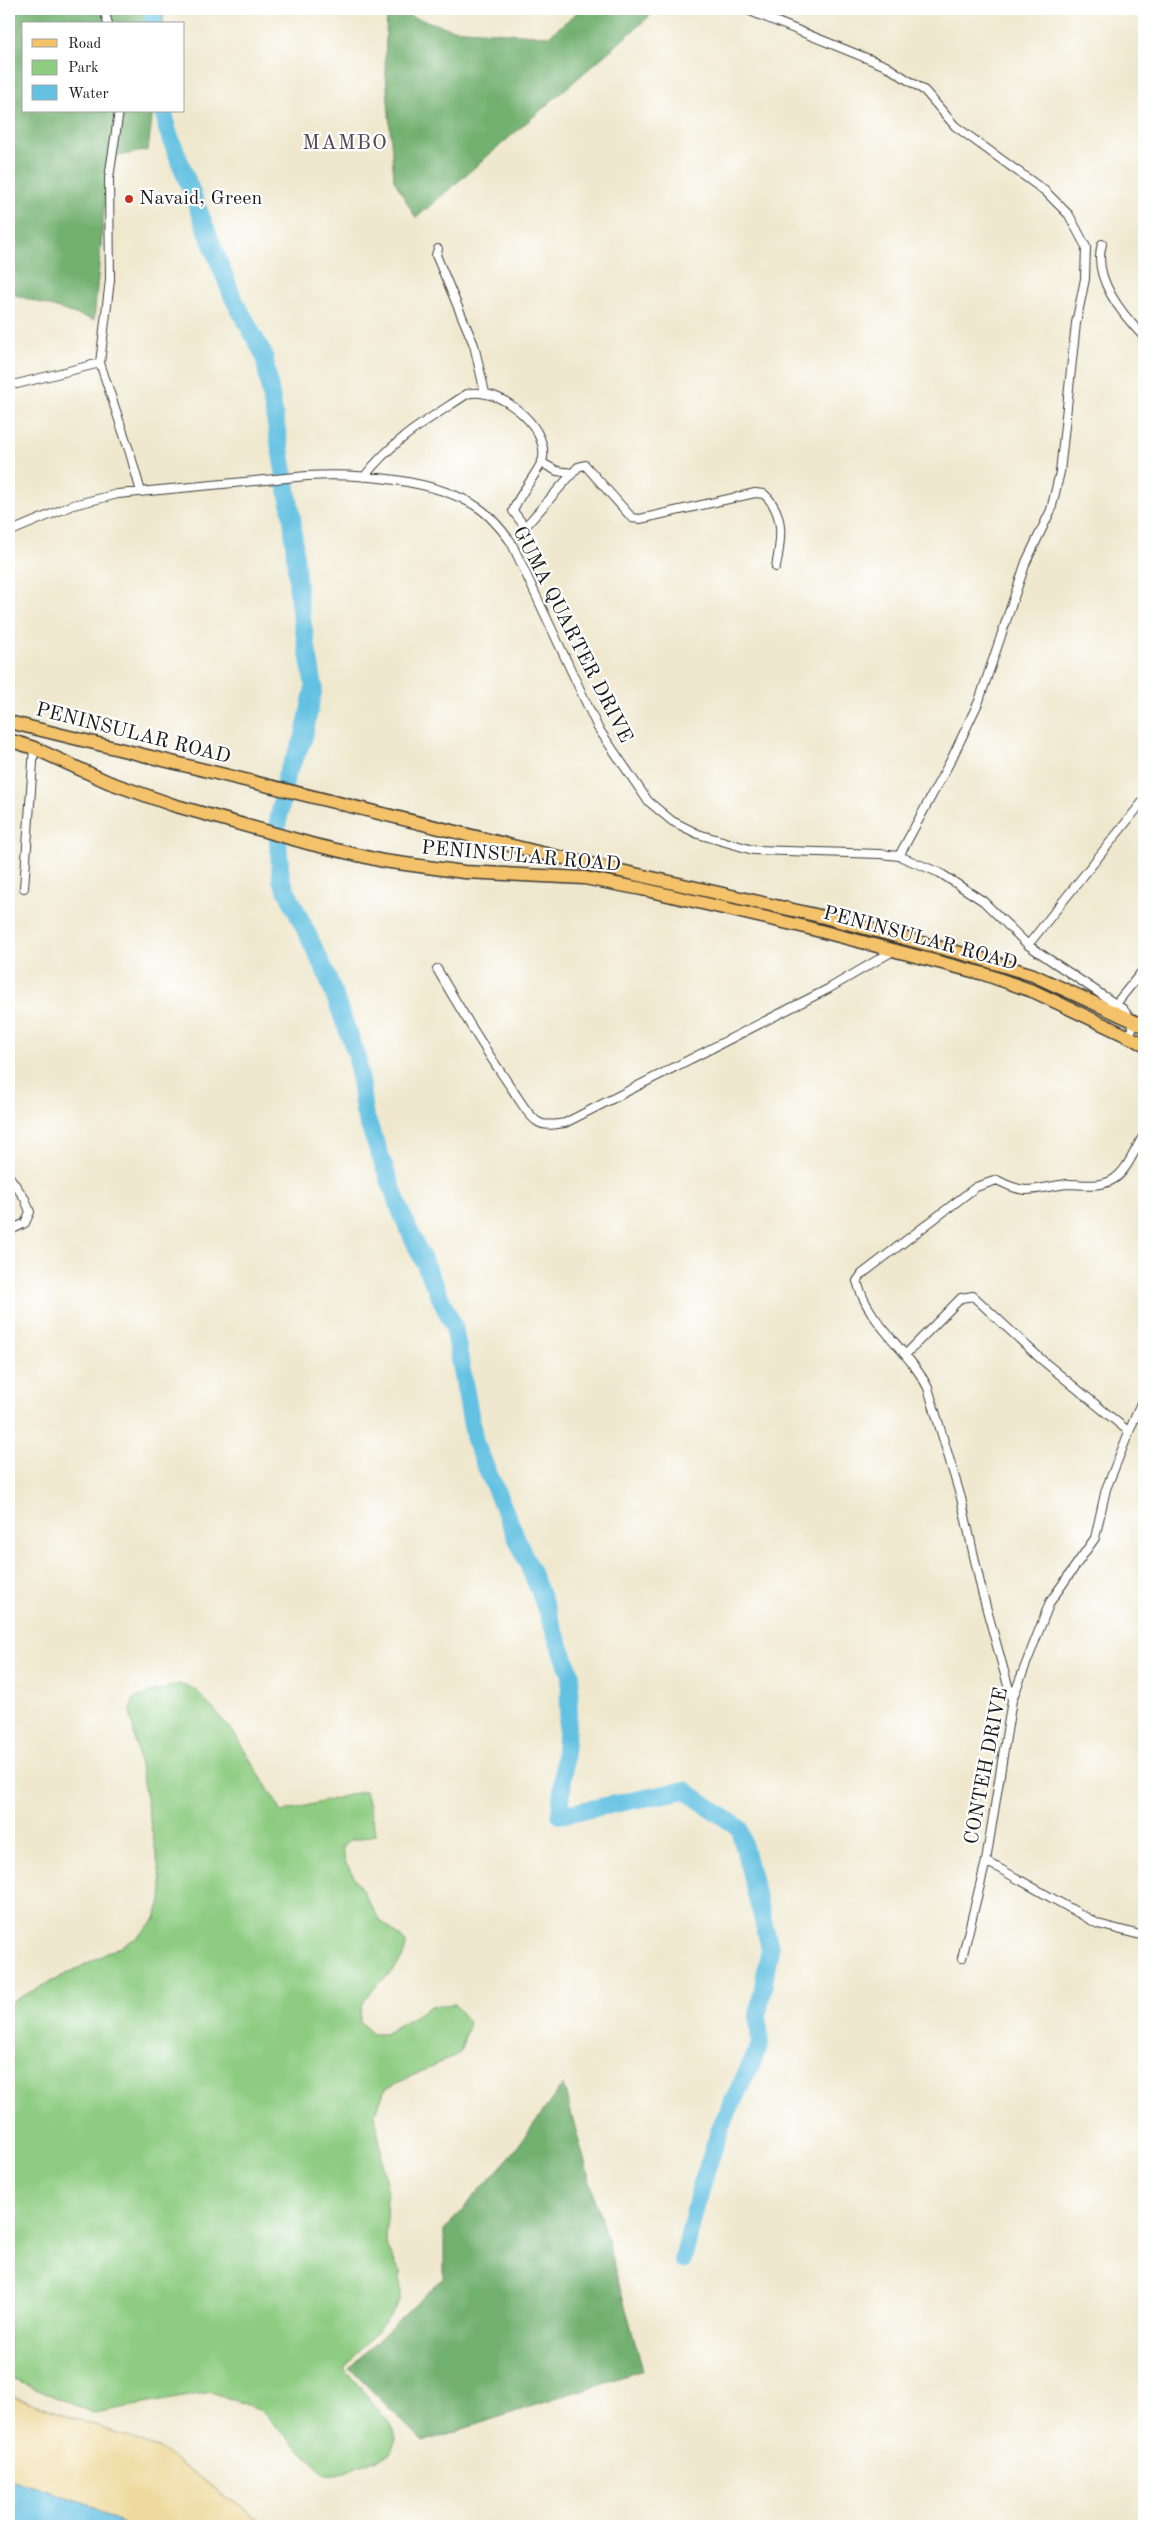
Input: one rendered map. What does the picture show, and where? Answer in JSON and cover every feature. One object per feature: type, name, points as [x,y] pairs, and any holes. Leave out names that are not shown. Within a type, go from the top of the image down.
[{"type":"main road","name":"PENINSULAR ROAD","points":[[9,722],[537,852],[711,890],[979,958],[1033,974],[1139,1024]]},
{"type":"main road","name":"PENINSULAR ROAD","points":[[9,740],[34,748],[108,782],[173,805],[311,844],[383,861],[423,868],[584,878],[740,912],[984,974],[1035,992],[1144,1044]]},
{"type":"street","points":[[104,9],[107,22]]},
{"type":"street","points":[[745,9],[886,66],[925,91],[955,126],[1045,191],[1069,215],[1086,247],[1085,279],[1076,323],[1060,472],[1051,510],[1026,562],[979,701],[952,758],[899,856]]},
{"type":"street","points":[[9,532],[73,505],[118,494],[140,492],[130,453],[100,363],[110,280],[109,178],[119,112]]},
{"type":"street","points":[[1102,244],[1099,254],[1100,267],[1105,284],[1131,323],[1144,336]]},
{"type":"street","points":[[438,249],[436,255],[474,345],[485,393]]},
{"type":"street","points":[[18,384],[100,363]]},
{"type":"street","points":[[364,477],[391,446],[417,426],[467,394],[475,392],[485,393],[519,410],[533,425],[542,445],[542,463],[514,508],[514,516],[525,527],[578,467],[585,465],[590,468],[632,518],[640,520],[756,493],[764,494],[776,510],[780,522],[782,540],[776,567]]},
{"type":"street","points":[[542,463],[557,471],[573,473]]},
{"type":"street","name":"GUMA QUARTER DRIVE","points":[[140,492],[260,479],[338,474],[427,488],[448,494],[480,509],[502,530],[511,542],[598,728],[648,801],[672,821],[698,834],[753,850],[820,850],[899,856],[940,873],[983,901],[1028,945],[1131,1016],[1139,1024]]},
{"type":"street","points":[[24,888],[34,748]]},
{"type":"street","points":[[1028,945],[1144,800]]},
{"type":"street","points":[[437,969],[481,1044],[518,1098],[538,1122],[545,1125],[565,1123],[828,989],[893,950]]},
{"type":"street","points":[[1115,1005],[1144,969]]},
{"type":"street","points":[[1129,1037],[1139,1024]]},
{"type":"street","points":[[1012,1700],[982,1592],[961,1498],[937,1413],[919,1370],[883,1330],[859,1288],[857,1281],[862,1274],[985,1182],[997,1180],[1011,1188],[1028,1190],[1068,1184],[1086,1186],[1100,1184],[1114,1179],[1123,1170],[1144,1135]]},
{"type":"street","points":[[9,1176],[25,1199],[30,1212],[25,1223],[9,1231]]},
{"type":"street","points":[[905,1354],[961,1298],[973,1296],[1042,1360],[1128,1431]]},
{"type":"street","name":"CONTEH DRIVE","points":[[962,1958],[986,1861],[1012,1700],[1050,1602],[1095,1538],[1106,1489],[1144,1395]]},
{"type":"street","points":[[986,1861],[1098,1924],[1144,1936]]},
{"type":"green space","points":[[9,9],[164,9],[163,22],[22,22],[22,112],[153,112],[148,150],[109,158],[94,320],[9,293]]},
{"type":"green space","points":[[387,9],[452,29],[549,36],[581,9],[658,9],[416,218],[394,180],[385,61]]},
{"type":"green space","points":[[179,1684],[195,1689],[234,1733],[282,1812],[365,1791],[376,1835],[351,1840],[342,1847],[345,1861],[379,1919],[406,1942],[404,1953],[399,1963],[366,1999],[361,2009],[360,2021],[372,2034],[384,2034],[431,2006],[455,2004],[469,2023],[460,2053],[385,2089],[375,2114],[387,2188],[386,2244],[400,2272],[401,2298],[388,2319],[344,2368],[390,2424],[397,2439],[390,2454],[337,2475],[325,2475],[259,2409],[211,2392],[94,2413],[9,2378],[9,2003],[135,1939],[156,1919],[163,1892],[130,1711],[133,1699]]},
{"type":"green space","points":[[563,2084],[643,2370],[423,2442],[349,2368],[444,2277],[444,2230],[513,2153]]},
{"type":"sand","points":[[9,2395],[158,2448],[268,2526],[127,2526],[86,2503],[9,2479]]},
{"type":"water","points":[[9,2479],[86,2503],[127,2526],[9,2526]]},
{"type":"waterway","points":[[152,22],[154,9]]},
{"type":"waterway","points":[[164,112],[167,129],[233,298],[264,355],[292,518],[299,603],[314,687],[303,740],[286,776],[277,828],[281,879],[326,973],[357,1056],[364,1112],[402,1215],[454,1327],[475,1442],[537,1585],[571,1675],[560,1815],[685,1790],[739,1828],[770,1948],[758,2015],[760,2045],[722,2124],[700,2189],[683,2260]]},
{"type":"place","name":"Navaid, Green","points":[[129,199]]},
{"type":"district","name":"MAMBO","points":[[345,143]]}]
